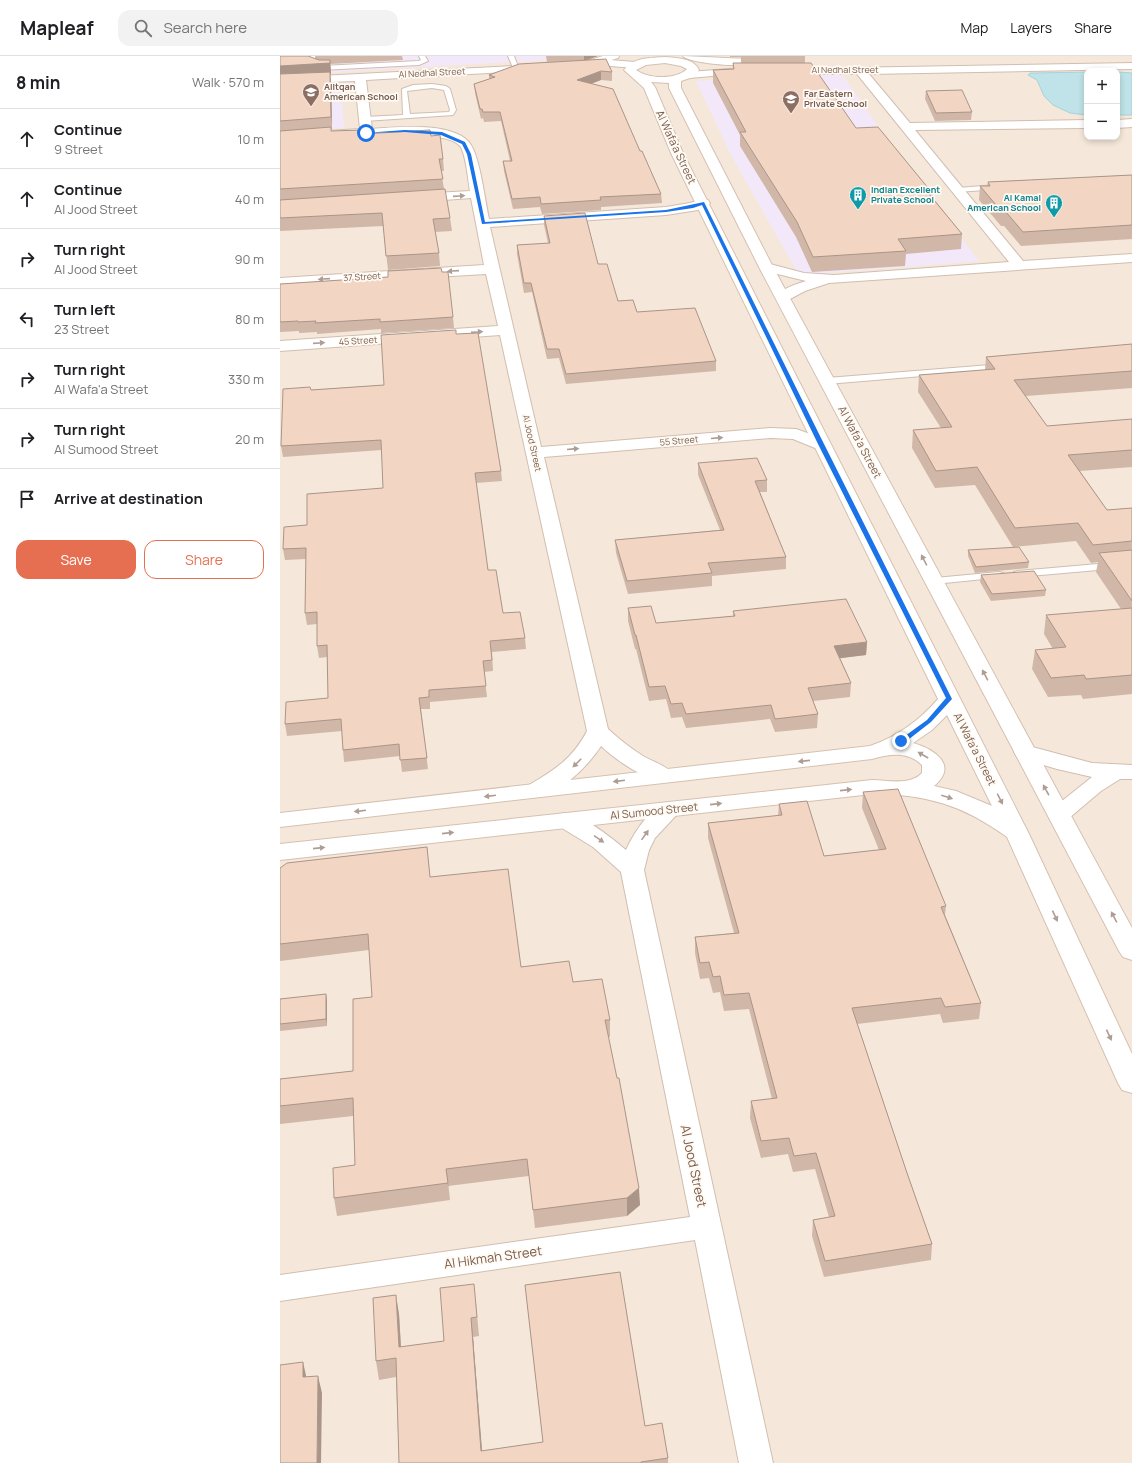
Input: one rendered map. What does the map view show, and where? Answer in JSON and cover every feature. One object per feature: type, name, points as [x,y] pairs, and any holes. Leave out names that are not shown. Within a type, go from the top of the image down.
[{"type":"street","points":[[585,65],[614,56]]},
{"type":"street","points":[[570,66],[635,66],[663,58],[684,68],[719,72],[754,65],[722,61],[684,68],[659,80],[635,66]]},
{"type":"street","name":"Al Nedhal Street","points":[[977,68],[899,63],[777,66],[860,70],[1132,66]]},
{"type":"street","name":"Al Wafa'a Street","points":[[635,66],[648,87],[677,153],[1017,834],[1130,1078]]},
{"type":"street","name":"Al Nedhal Street","points":[[280,80],[547,67]]},
{"type":"street","name":"Al Wafa'a Street","points":[[684,68],[675,88],[766,267],[783,296],[1132,951]]},
{"type":"street","points":[[860,70],[1019,266]]},
{"type":"street","points":[[360,76],[366,133]]},
{"type":"street","points":[[906,127],[1084,124]]},
{"type":"street","points":[[1120,124],[1132,124]]},
{"type":"street","name":"Al Jood Street","points":[[280,138],[366,133],[427,132],[448,135],[464,143],[469,154],[492,269],[598,731]]},
{"type":"street","points":[[406,199],[477,194]]},
{"type":"street","points":[[483,223],[666,211],[693,207],[703,203]]},
{"type":"street","points":[[766,267],[804,277],[834,279],[1132,258]]},
{"type":"street","name":"37 Street","points":[[280,282],[492,269]]},
{"type":"street","points":[[783,296],[800,288],[834,279]]},
{"type":"street","name":"45 Street","points":[[280,346],[507,330]]},
{"type":"street","name":"55 Street","points":[[534,453],[770,433],[796,434],[821,444]]},
{"type":"street","points":[[884,749],[916,732],[935,716],[949,699]]},
{"type":"street","points":[[537,790],[559,778],[577,764],[590,748],[598,731],[610,744],[626,755],[663,775]]},
{"type":"street","points":[[280,820],[663,775],[854,755],[884,749],[908,748],[920,752],[929,758],[934,765],[934,773],[929,780],[909,788]]},
{"type":"street","points":[[1026,752],[1070,765],[1123,773]]},
{"type":"street","points":[[1060,814],[1094,786],[1123,773]]},
{"type":"street","name":"Al Sumood Street","points":[[281,853],[565,820],[872,787],[909,788],[934,792],[980,809],[1000,820],[1017,834]]},
{"type":"street","name":"Al Jood Street","points":[[672,809],[656,822],[643,836],[635,853],[632,870],[756,1463]]},
{"type":"street","name":"Al Jood Street","points":[[565,820],[585,830],[603,842],[619,855],[632,870]]},
{"type":"street","name":"Al Hikmah Street","points":[[280,1288],[706,1227]]},
{"type":"lane","points":[[312,56],[312,65],[321,68],[419,63],[425,61],[422,56]]},
{"type":"lane","points":[[511,56],[516,69]]},
{"type":"lane","points":[[364,119],[407,117],[446,115],[453,112],[447,89],[441,86],[404,90],[407,117]]},
{"type":"lane","points":[[957,190],[1005,187]]},
{"type":"lane","points":[[827,380],[1014,366]]},
{"type":"lane","points":[[935,581],[1132,564]]},
{"type":"shaded area","points":[[280,56],[1132,56],[1132,1463],[280,1463]]},
{"type":"shaded area","points":[[280,56],[602,56],[280,75]]},
{"type":"shaded area","points":[[842,74],[891,147],[979,261],[799,275],[731,155],[696,81]]},
{"type":"shaded area","name":"Alitqan American School","points":[[341,83],[344,128],[280,132],[280,86]]},
{"type":"water","points":[[1084,72],[1084,115],[1070,113],[1053,105],[1044,96],[1037,80],[1028,75],[1030,73]]},
{"type":"water","points":[[1120,72],[1132,73],[1132,115],[1120,115]]},
{"type":"building","points":[[280,56],[308,56],[319,60],[330,60],[330,63],[280,66]]},
{"type":"building","points":[[606,59],[612,72],[601,71],[577,80],[613,89],[640,151],[642,151],[661,194],[600,197],[601,200],[541,204],[540,197],[512,199],[503,161],[512,161],[500,112],[483,112],[482,109],[480,109],[474,84],[495,77],[489,75],[519,64]]},
{"type":"building","points":[[733,63],[811,63],[856,128],[878,127],[933,194],[929,194],[962,234],[898,239],[906,251],[813,257],[797,222],[740,132],[746,132],[713,70],[734,69]]},
{"type":"building","name":"Alitqan American School","points":[[330,72],[331,117],[280,121],[280,74]]},
{"type":"building","points":[[962,90],[972,112],[936,113],[926,91]]},
{"type":"building","points":[[331,127],[331,131],[363,130],[363,134],[430,130],[431,136],[440,135],[443,159],[439,159],[443,179],[280,189],[280,131]]},
{"type":"building","points":[[1132,175],[1132,225],[1023,232],[1006,212],[1002,212],[980,186],[990,186],[988,182]]},
{"type":"building","points":[[445,189],[450,218],[433,219],[439,253],[386,256],[382,213],[280,218],[280,200]]},
{"type":"building","points":[[585,213],[598,264],[607,264],[618,301],[633,300],[637,312],[695,308],[716,361],[566,374],[559,349],[547,349],[531,283],[524,283],[517,245],[550,243],[544,216]]},
{"type":"building","points":[[441,268],[442,272],[448,272],[453,317],[380,322],[380,319],[315,323],[316,321],[280,322],[280,284],[388,277],[388,271]]},
{"type":"building","points":[[456,330],[456,334],[478,333],[501,471],[475,473],[488,570],[496,570],[503,613],[520,612],[525,638],[490,641],[492,660],[483,661],[486,686],[429,690],[429,697],[419,698],[427,758],[400,760],[399,744],[343,750],[341,719],[285,724],[286,702],[328,698],[327,645],[317,646],[317,612],[305,613],[306,548],[283,549],[284,527],[307,525],[307,494],[383,488],[381,440],[281,446],[283,389],[310,387],[311,390],[384,385],[381,335]]},
{"type":"building","points":[[1132,344],[1132,371],[1014,380],[1047,426],[1132,419],[1132,450],[1068,455],[1107,510],[1132,508],[1132,541],[1093,545],[1078,523],[1015,528],[977,467],[936,471],[913,430],[952,427],[919,375],[995,369],[986,357]]},
{"type":"building","points":[[757,458],[767,480],[755,481],[786,557],[708,563],[712,573],[627,581],[615,540],[724,530],[698,463]]},
{"type":"building","points":[[1019,547],[1029,562],[976,567],[968,550]]},
{"type":"building","points":[[1132,550],[1132,601],[1099,553]]},
{"type":"building","points":[[1034,571],[1046,590],[992,594],[981,575]]},
{"type":"building","points":[[846,599],[867,642],[834,646],[851,683],[808,688],[818,714],[775,719],[771,705],[686,714],[682,703],[671,704],[665,686],[649,687],[628,608],[651,606],[656,623],[735,616],[733,611]]},
{"type":"building","points":[[1132,608],[1132,675],[1086,679],[1084,675],[1051,678],[1035,650],[1066,647],[1046,615]]},
{"type":"building","points":[[898,789],[946,906],[941,907],[981,1003],[945,1007],[941,998],[852,1008],[932,1244],[825,1261],[813,1220],[835,1216],[816,1153],[794,1156],[789,1138],[761,1141],[751,1101],[777,1098],[749,993],[724,995],[720,976],[713,977],[709,962],[700,963],[695,937],[739,933],[708,823],[782,815],[779,804],[807,801],[824,856],[886,849],[863,792]]},
{"type":"building","points":[[427,847],[430,877],[508,869],[521,967],[569,961],[573,982],[602,979],[610,1020],[605,1020],[617,1078],[619,1078],[639,1188],[627,1198],[533,1210],[527,1159],[446,1169],[448,1183],[334,1198],[333,1168],[355,1165],[353,1098],[280,1106],[280,1079],[353,1071],[353,999],[372,997],[368,934],[280,944],[280,868],[287,863]]},
{"type":"building","points":[[326,994],[326,1019],[280,1024],[280,999]]},
{"type":"building","points":[[620,1272],[645,1426],[662,1423],[668,1458],[641,1463],[399,1463],[396,1358],[376,1361],[373,1298],[396,1295],[399,1347],[444,1341],[440,1288],[474,1284],[477,1317],[471,1318],[481,1451],[543,1442],[525,1285]]},
{"type":"building","points":[[303,1362],[303,1377],[318,1376],[317,1463],[280,1463],[280,1365]]},
{"type":"place","name":"Alitqan American School","points":[[311,107]]},
{"type":"place","name":"Far Eastern Private School","points":[[791,114]]},
{"type":"place","name":"Indian Excellent Private School","points":[[858,210]]},
{"type":"place","name":"Al Kamal American School","points":[[1054,218]]},
{"type":"route","points":[[366,133],[405,131],[427,132],[448,135],[464,143],[469,154],[483,223],[666,211],[693,207],[703,203],[821,444],[949,699],[929,721],[916,732],[901,741]]}]
